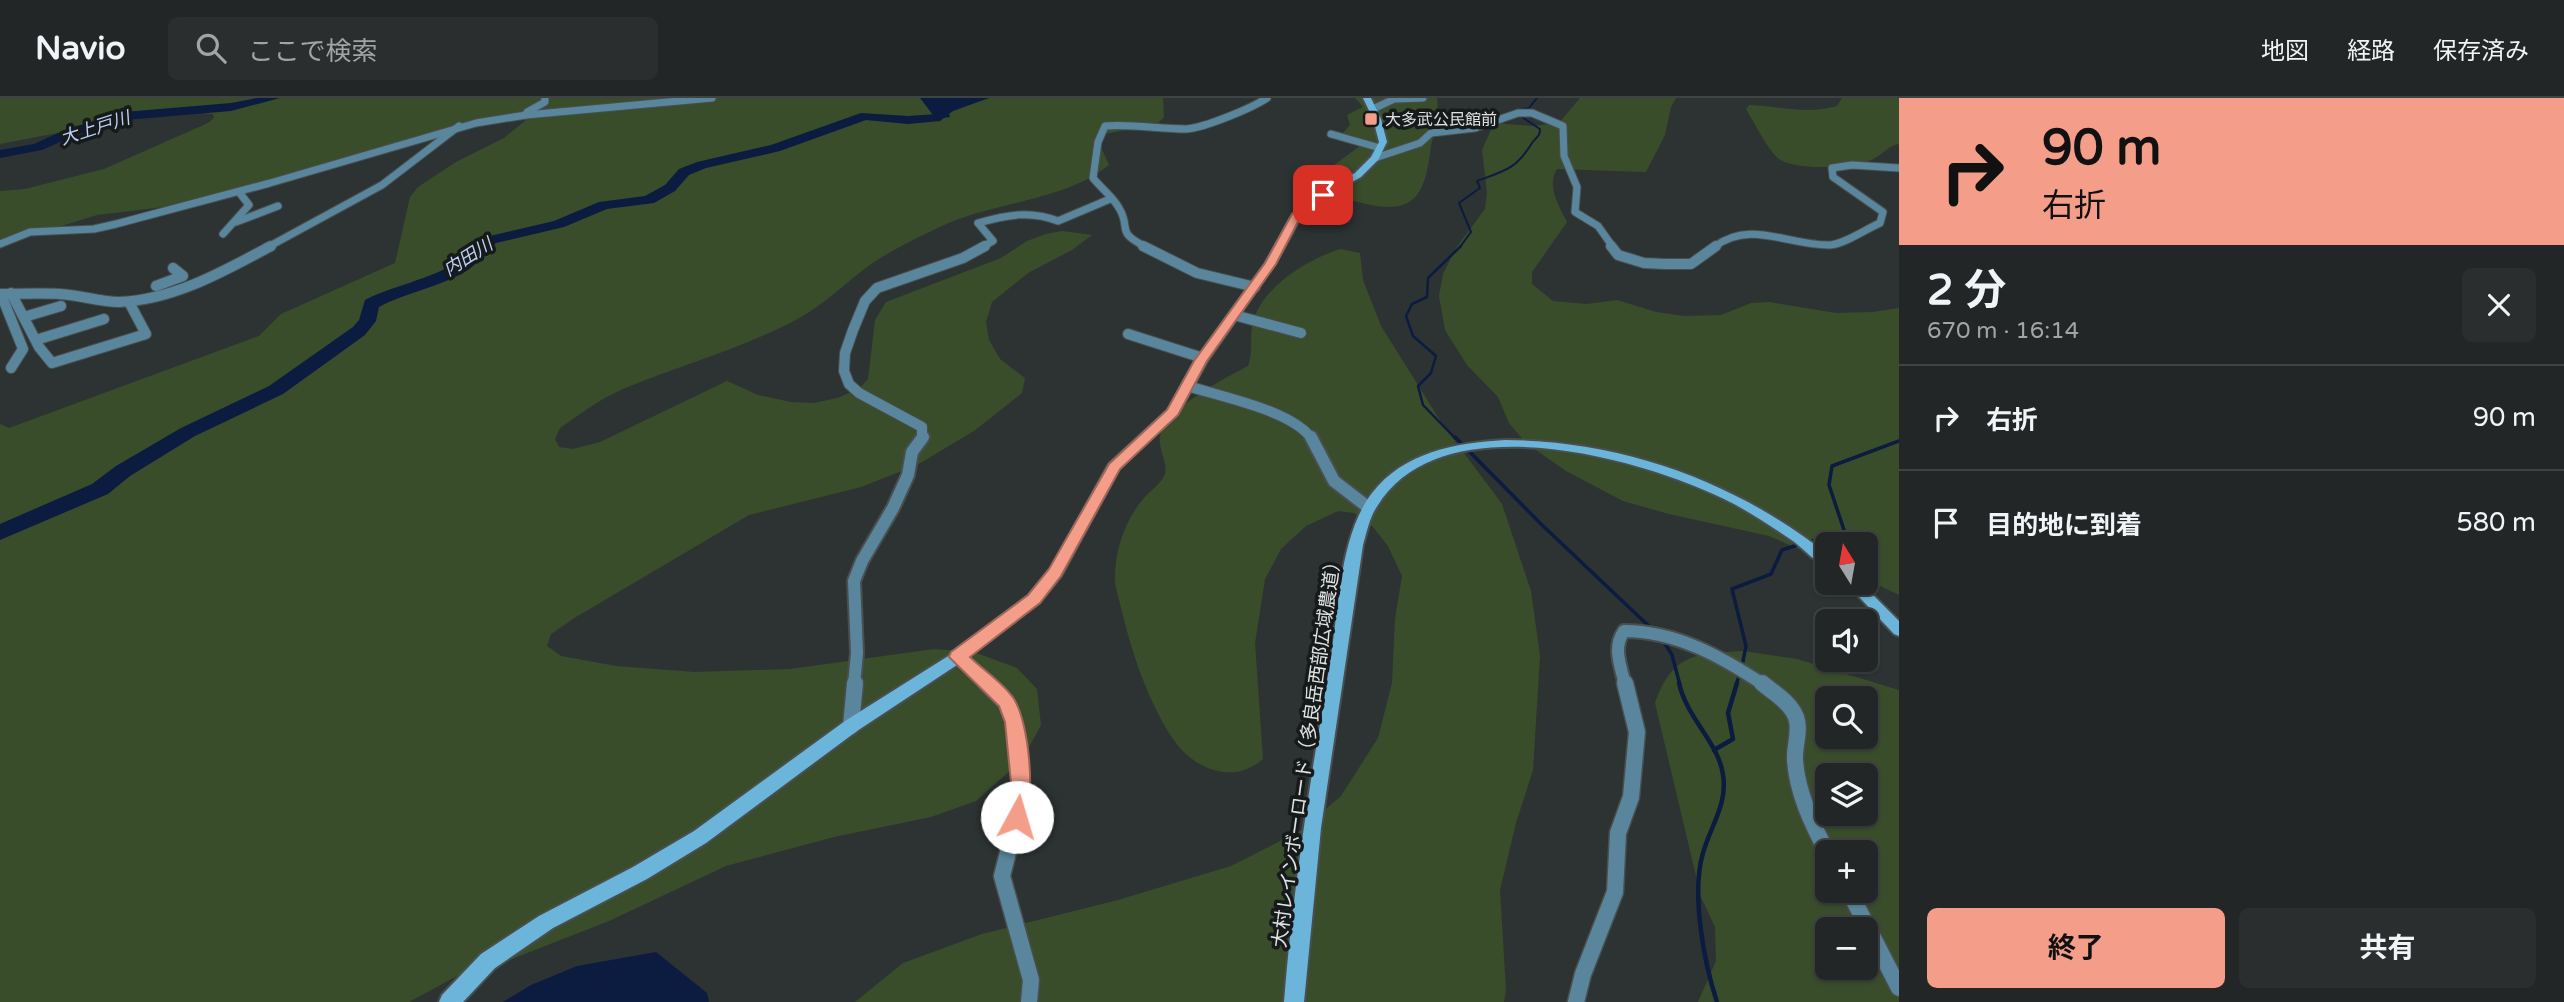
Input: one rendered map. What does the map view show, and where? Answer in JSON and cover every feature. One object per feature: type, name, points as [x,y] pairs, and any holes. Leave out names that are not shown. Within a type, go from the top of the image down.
[{"type":"street","points":[[523,115],[545,102],[545,98]]},
{"type":"street","points":[[0,244],[30,233],[94,229],[239,192],[418,135],[459,126],[523,115],[638,108],[712,98]]},
{"type":"street","points":[[1255,287],[1197,273],[1130,239],[1124,229],[1121,210],[1093,178],[1098,142],[1105,126],[1130,124],[1189,129],[1254,107],[1266,98]]},
{"type":"street","points":[[449,1002],[488,961],[546,922],[700,838],[851,726],[958,657],[1034,599],[1056,572],[1114,467],[1173,412],[1203,358],[1255,287],[1296,216],[1323,195],[1358,175],[1377,153],[1383,142],[1368,101],[1423,98]]},
{"type":"street","points":[[1331,134],[1377,153],[1420,144],[1431,133],[1475,128],[1515,114],[1532,113],[1563,126],[1566,134],[1562,152],[1579,191],[1576,212],[1598,226],[1618,255],[1644,263],[1691,264],[1729,236],[1754,234],[1832,245],[1880,223],[1883,212],[1833,177],[1832,168],[1852,165],[1899,168]]},
{"type":"street","points":[[4,293],[129,302],[167,294],[223,271],[382,185],[459,126]]},
{"type":"street","points":[[223,234],[249,205],[239,192]]},
{"type":"street","points":[[851,726],[857,653],[854,581],[862,561],[894,508],[908,475],[912,452],[923,437],[922,427],[904,414],[865,397],[848,386],[842,372],[851,334],[867,296],[877,288],[962,258],[993,241],[978,223],[1037,210],[1058,221],[1110,199]]},
{"type":"street","points":[[233,223],[278,206]]},
{"type":"street","points":[[167,294],[153,283],[183,276],[173,268]]},
{"type":"street","points":[[4,293],[24,317],[52,363],[146,334],[129,302]]},
{"type":"street","points":[[4,293],[23,349],[11,368]]},
{"type":"street","points":[[24,317],[61,306]]},
{"type":"street","points":[[1234,315],[1301,333]]},
{"type":"street","points":[[36,340],[104,319]]},
{"type":"street","points":[[1128,334],[1203,358]]},
{"type":"street","points":[[1188,386],[1290,421],[1305,430],[1327,472],[1346,494],[1369,508]]},
{"type":"street","name":"大村レインボーロード（多良岳西部広域農道）","points":[[1294,1002],[1319,781],[1356,546],[1369,508],[1394,478],[1434,456],[1470,447],[1511,444],[1556,446],[1598,452],[1667,471],[1747,506],[1791,533],[1815,552]]},
{"type":"street","points":[[1865,595],[1899,630]]},
{"type":"street","points":[[1576,1002],[1583,974],[1615,892],[1618,832],[1631,797],[1637,732],[1618,653],[1618,640],[1624,631],[1645,630],[1668,636],[1770,687],[1787,702],[1798,718],[1795,762],[1813,827],[1820,840]]},
{"type":"street","points":[[958,657],[1006,702],[1014,722],[1021,783],[1017,817],[1002,876],[1031,980],[1029,1002]]},
{"type":"street","points":[[1855,903],[1899,988]]},
{"type":"green space","points":[[0,98],[1163,98],[1164,117],[1157,124],[1099,135],[1100,145],[1109,165],[1092,177],[1053,193],[971,215],[919,237],[877,260],[801,317],[770,333],[615,393],[560,428],[555,439],[559,447],[573,449],[600,442],[727,381],[758,395],[791,402],[814,403],[837,398],[859,389],[868,379],[875,320],[886,302],[1001,258],[1027,241],[1046,234],[1062,231],[1092,235],[1072,250],[1028,273],[992,302],[986,322],[989,340],[1000,359],[1025,378],[1022,393],[974,431],[917,465],[861,487],[749,515],[576,617],[551,634],[547,646],[561,656],[616,666],[694,672],[790,669],[934,649],[974,652],[1017,668],[1037,689],[1041,725],[1022,760],[976,801],[931,817],[834,837],[726,866],[609,921],[507,961],[472,968],[409,1002],[0,1002],[0,424],[9,428],[259,336],[281,314],[395,263],[410,197],[418,187],[456,162],[504,138],[526,120],[511,120],[412,141],[189,204],[97,215],[0,245],[0,191],[25,189],[104,169],[214,118],[213,114],[178,112],[152,115],[0,144]]},
{"type":"green space","points":[[1355,98],[1437,98],[1438,122],[1425,180],[1412,200],[1402,205],[1390,207],[1342,198],[1325,193],[1311,182],[1364,143],[1342,134],[1350,125],[1347,115],[1363,107]]},
{"type":"green space","points":[[1580,98],[1676,98],[1671,107],[1665,135],[1646,172],[1557,169],[1553,189],[1567,222],[1532,272],[1532,284],[1553,301],[1587,304],[1617,300],[1656,312],[1684,316],[1721,315],[1751,303],[1769,302],[1836,313],[1899,308],[1899,595],[1878,585],[1878,532],[1815,532],[1815,556],[1769,536],[1623,501],[1566,471],[1526,443],[1509,423],[1498,397],[1467,365],[1445,330],[1439,296],[1443,274],[1456,248],[1485,209],[1487,192],[1482,150],[1494,123],[1533,126],[1559,123]]},
{"type":"green space","points":[[1842,98],[1899,98],[1899,144],[1862,163],[1811,167],[1787,163],[1775,155],[1746,109],[1749,105],[1804,110],[1826,109],[1837,106]]},
{"type":"green space","points":[[1340,249],[1360,253],[1363,280],[1381,326],[1443,425],[1502,504],[1531,591],[1540,656],[1533,770],[1516,823],[1500,890],[1506,990],[1504,1002],[855,1002],[903,963],[982,934],[1118,900],[1231,866],[1300,831],[1341,796],[1378,738],[1392,683],[1395,619],[1402,576],[1388,546],[1373,527],[1354,513],[1338,511],[1306,526],[1281,549],[1265,579],[1255,643],[1263,759],[1240,771],[1227,772],[1203,766],[1182,750],[1173,739],[1156,709],[1136,662],[1115,581],[1116,559],[1126,526],[1137,506],[1165,474],[1160,442],[1164,427],[1172,416],[1196,396],[1248,366],[1256,313],[1274,289],[1299,268]]},
{"type":"green space","points":[[1743,651],[1797,659],[1815,664],[1815,672],[1840,672],[1899,690],[1899,1002],[1698,1002],[1716,961],[1715,927],[1701,897],[1655,703],[1662,687],[1678,665],[1688,659],[1712,653]]},
{"type":"water","points":[[920,98],[989,98],[948,111],[950,117],[936,119]]},
{"type":"water","points":[[656,952],[707,993],[709,1002],[503,1002],[531,985],[577,966]]},
{"type":"waterway","name":"大上戸川","points":[[0,154],[37,147],[72,132],[124,116],[231,107],[274,98]]},
{"type":"waterway","name":"内田川","points":[[0,533],[100,489],[123,471],[188,432],[276,390],[359,331],[367,321],[371,304],[450,273],[464,265],[475,256],[482,245],[491,240],[559,224],[604,205],[649,200],[670,188],[684,172],[702,165],[775,148],[865,116],[908,120],[940,117],[949,108],[983,98]]},
{"type":"waterway","points":[[1460,247],[1471,232],[1459,203],[1480,188],[1477,181],[1515,164],[1538,137],[1540,129],[1513,111],[1529,108],[1537,98]]},
{"type":"waterway","points":[[1456,439],[1423,405],[1418,386],[1431,373],[1436,356],[1413,336],[1406,316],[1412,304],[1427,297],[1428,278],[1460,247]]},
{"type":"waterway","points":[[1455,437],[1541,524],[1653,630]]},
{"type":"waterway","points":[[1808,542],[1845,533],[1829,485],[1832,466],[1899,441]]},
{"type":"waterway","points":[[1742,666],[1746,646],[1732,589],[1771,574],[1782,550],[1801,544]]},
{"type":"waterway","points":[[1663,640],[1672,655],[1680,685]]},
{"type":"waterway","points":[[1736,685],[1740,673]]},
{"type":"waterway","points":[[1679,683],[1689,708],[1715,750]]},
{"type":"waterway","points":[[1715,750],[1733,739],[1728,713],[1737,683]]},
{"type":"waterway","points":[[1715,750],[1723,775],[1723,796],[1703,853],[1698,888],[1704,948],[1717,1002]]},
{"type":"place","name":"大多武公民館前","points":[[1371,119]]},
{"type":"route","points":[[1017,817],[1021,783],[1014,722],[1006,702],[958,657],[1034,599],[1056,572],[1114,467],[1173,412],[1201,361],[1270,264],[1296,216],[1323,195]]}]
